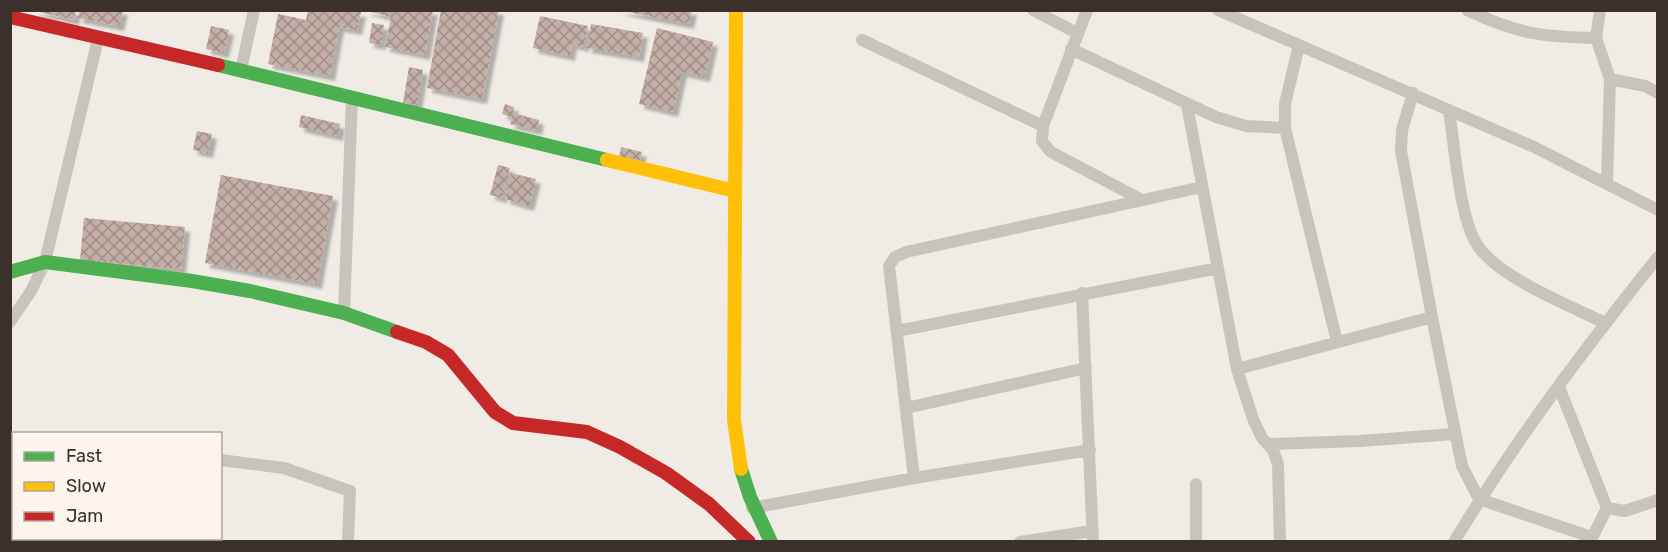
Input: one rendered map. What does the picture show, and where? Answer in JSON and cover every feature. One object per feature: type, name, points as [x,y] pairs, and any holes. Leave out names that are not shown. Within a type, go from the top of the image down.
[{"type":"street","points":[[241,70],[254,10]]},
{"type":"street","points":[[736,10],[735,420],[737,452],[752,508],[771,542]]},
{"type":"street","points":[[1033,10],[1077,33]]},
{"type":"street","points":[[1088,10],[1077,33],[1043,126],[1042,141],[1051,152],[1142,201]]},
{"type":"street","points":[[1218,10],[1534,147],[1658,210]]},
{"type":"street","points":[[1467,10],[1522,33],[1547,37],[1596,38]]},
{"type":"street","points":[[1600,10],[1596,38],[1610,79],[1607,184]]},
{"type":"street","points":[[10,17],[241,70],[735,191]]},
{"type":"street","points":[[10,322],[31,291],[45,262],[98,39]]},
{"type":"street","points":[[862,40],[1043,126]]},
{"type":"street","points":[[1299,45],[1285,104],[1285,128],[1337,342]]},
{"type":"street","points":[[1071,49],[1187,105],[1246,126],[1285,128]]},
{"type":"street","points":[[1610,79],[1645,86],[1658,93]]},
{"type":"street","points":[[1413,93],[1402,130],[1401,151],[1461,466],[1479,500],[1591,539],[1607,508],[1559,387]]},
{"type":"street","points":[[344,313],[352,97]]},
{"type":"street","points":[[1187,105],[1237,369],[1253,419],[1273,450],[1278,464],[1280,542]]},
{"type":"street","points":[[1449,112],[1467,221],[1475,242],[1502,270],[1605,324]]},
{"type":"street","points":[[914,478],[889,266],[895,257],[906,252],[1202,187]]},
{"type":"street","points":[[1454,542],[1479,500],[1559,387],[1658,257]]},
{"type":"street","points":[[10,272],[45,262],[120,270],[226,287],[344,313],[426,342],[448,355],[495,412],[513,423],[587,432],[620,447],[674,479],[709,504],[741,539]]},
{"type":"street","points":[[897,332],[1218,268]]},
{"type":"street","points":[[1020,542],[1092,536],[1082,294]]},
{"type":"street","points":[[1237,369],[1432,317]]},
{"type":"street","points":[[906,408],[1086,368]]},
{"type":"street","points":[[1268,444],[1360,441],[1454,434]]},
{"type":"street","points":[[752,508],[914,478],[1090,450]]},
{"type":"street","points":[[222,460],[284,468],[350,490],[348,542]]},
{"type":"street","points":[[1196,484],[1196,542]]},
{"type":"street","points":[[1607,508],[1625,511],[1658,500]]},
{"type":"building","points":[[31,10],[76,10],[74,20]]},
{"type":"building","points":[[80,10],[123,10],[119,26],[78,18]]},
{"type":"building","points":[[308,10],[361,12],[357,30],[339,27],[330,76],[268,64],[278,14],[306,20]]},
{"type":"building","points":[[364,10],[433,10],[425,55],[385,47],[391,17]]},
{"type":"building","points":[[441,10],[499,10],[482,99],[427,88]]},
{"type":"building","points":[[618,10],[692,10],[689,24]]},
{"type":"building","points":[[540,16],[588,26],[584,47],[572,44],[570,56],[533,48]]},
{"type":"building","points":[[372,23],[384,25],[381,45],[369,43]]},
{"type":"building","points":[[591,24],[643,33],[639,57],[587,48]]},
{"type":"building","points":[[211,26],[229,30],[224,53],[206,49]]},
{"type":"building","points":[[657,28],[713,42],[705,77],[682,72],[673,112],[639,104]]},
{"type":"building","points":[[409,67],[423,70],[417,105],[403,103]]},
{"type":"building","points":[[505,104],[514,107],[513,113],[539,120],[537,130],[510,124],[512,117],[502,114]]},
{"type":"building","points":[[301,115],[340,124],[338,136],[299,127]]},
{"type":"building","points":[[197,131],[212,134],[208,153],[193,150]]},
{"type":"building","points":[[621,147],[642,152],[639,163],[619,158]]},
{"type":"building","points":[[498,165],[510,168],[502,198],[490,195]]},
{"type":"building","points":[[511,173],[536,179],[529,206],[505,199]]},
{"type":"building","points":[[221,175],[333,196],[317,284],[205,263]]},
{"type":"building","points":[[84,218],[185,227],[181,269],[80,260]]},
{"type":"traffic: fast","points":[[218,65],[607,160]]},
{"type":"traffic: fast","points":[[10,272],[45,262],[192,281],[250,291],[344,313],[397,332]]},
{"type":"traffic: fast","points":[[741,469],[750,497],[771,542]]},
{"type":"traffic: slow","points":[[736,10],[734,420],[741,469]]},
{"type":"traffic: slow","points":[[607,160],[735,191]]},
{"type":"traffic: jam","points":[[10,17],[218,65]]},
{"type":"traffic: jam","points":[[397,332],[426,342],[448,355],[495,412],[513,423],[587,432],[620,447],[666,473],[709,504],[749,542]]}]
